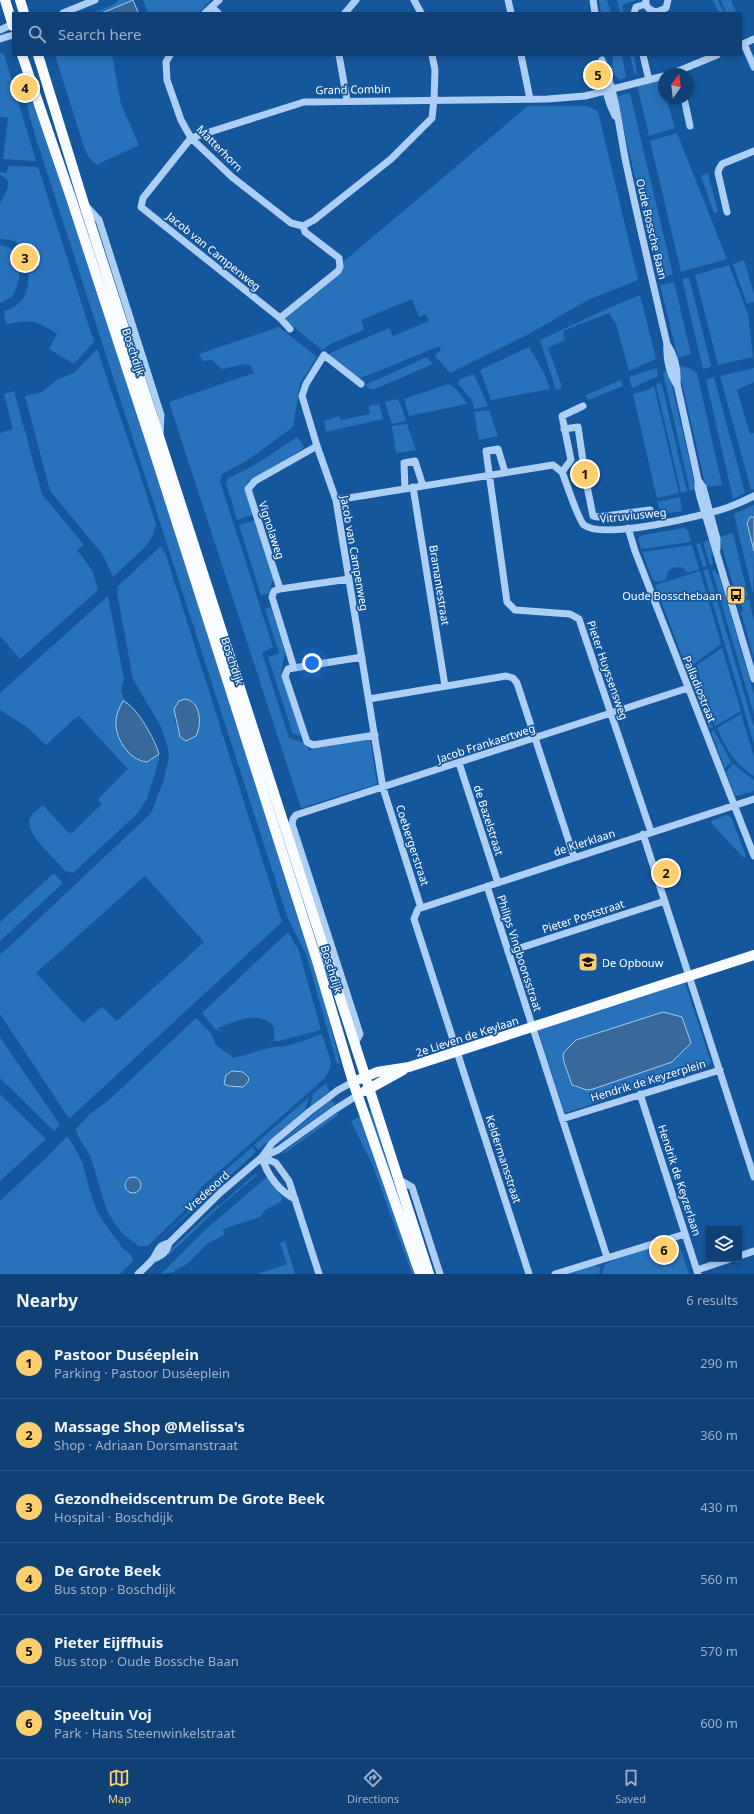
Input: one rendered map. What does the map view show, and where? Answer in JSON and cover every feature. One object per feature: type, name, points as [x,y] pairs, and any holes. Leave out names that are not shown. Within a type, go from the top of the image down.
[{"type":"main road","points":[[5,0],[12,22]]},
{"type":"main road","points":[[20,0],[24,12]]},
{"type":"main road","name":"Boschdijk","points":[[22,56],[71,198],[153,448],[316,957],[353,1082],[420,1274]]},
{"type":"main road","name":"Boschdijk","points":[[38,56],[84,204],[305,893],[370,1088],[429,1274]]},
{"type":"main road","points":[[532,1027],[754,955]]},
{"type":"main road","name":"2e Lieven de Keylaan","points":[[353,1082],[377,1072],[409,1067],[532,1027]]},
{"type":"main road","name":"2e Lieven de Keylaan","points":[[358,1095],[409,1067]]},
{"type":"street","points":[[65,12],[95,0]]},
{"type":"street","points":[[206,12],[219,0]]},
{"type":"street","points":[[346,12],[356,0]]},
{"type":"street","points":[[414,0],[420,12]]},
{"type":"street","points":[[508,0],[511,12]]},
{"type":"street","points":[[593,0],[595,12]]},
{"type":"street","points":[[634,12],[636,7],[646,2],[649,9],[657,12],[666,8],[668,0]]},
{"type":"street","points":[[212,7],[217,12]]},
{"type":"street","points":[[0,30],[12,25]]},
{"type":"street","points":[[0,39],[12,35]]},
{"type":"street","points":[[754,39],[742,44],[754,67]]},
{"type":"street","name":"Matterhorn","points":[[169,56],[166,62],[167,80],[181,120],[191,138],[232,177],[291,223],[303,226],[305,232],[339,258],[340,267],[338,271],[280,318]]},
{"type":"street","points":[[340,56],[346,100]]},
{"type":"street","points":[[303,226],[314,220],[391,159],[432,118],[434,99],[434,70],[432,56]]},
{"type":"street","points":[[521,56],[530,98]]},
{"type":"street","points":[[643,56],[649,80]]},
{"type":"street","points":[[687,68],[715,56]]},
{"type":"street","name":"Oude Bossche Baan","points":[[601,57],[616,118],[644,250],[667,344],[673,352],[677,373],[677,384],[698,480],[703,487],[707,513],[717,540],[717,551],[754,679]]},
{"type":"street","name":"Grand Combin","points":[[191,138],[304,102],[585,96],[658,78]]},
{"type":"street","points":[[685,104],[690,126]]},
{"type":"street","name":"Jacob van Campenweg","points":[[191,138],[143,198],[141,207],[280,318],[290,329]]},
{"type":"street","points":[[727,212],[718,173],[719,168],[722,164],[754,151]]},
{"type":"street","name":"Jacob van Campenweg","points":[[361,384],[324,355],[306,384],[302,396],[317,446],[336,500],[383,788]]},
{"type":"street","points":[[336,500],[553,465],[562,472],[571,460],[562,416],[583,406]]},
{"type":"street","points":[[564,430],[578,426],[586,482],[594,516],[598,517],[650,510]]},
{"type":"street","name":"Vignolaweg","points":[[280,589],[248,489],[255,481],[317,446]]},
{"type":"street","name":"Pieter Huyssensweg","points":[[505,472],[498,449],[486,451],[488,475],[507,602],[515,610],[570,614],[579,619],[651,832]]},
{"type":"street","points":[[405,489],[404,462],[414,461],[423,486]]},
{"type":"street","name":"Vitruviusweg","points":[[562,472],[582,524],[590,529],[602,530],[656,524],[729,507],[754,496]]},
{"type":"street","name":"Bramantestraat","points":[[413,487],[445,686]]},
{"type":"street","name":"Palladiostraat","points":[[628,528],[633,545],[733,806],[754,856]]},
{"type":"street","points":[[294,668],[272,597],[274,591],[349,579]]},
{"type":"street","points":[[362,657],[288,669],[285,676],[307,742],[313,745],[375,735]]},
{"type":"street","points":[[369,699],[506,676],[513,678],[517,683],[574,858]]},
{"type":"street","name":"Jacob Frankaertweg","points":[[293,819],[296,815],[535,739],[688,688]]},
{"type":"street","name":"de Bazelstraat","points":[[460,763],[498,883]]},
{"type":"street","name":"Coebergerstraat","points":[[383,788],[421,908]]},
{"type":"street","name":"de Klerklaan","points":[[421,908],[643,834],[754,799]]},
{"type":"street","name":"Boschdijk","points":[[293,819],[292,824],[360,1034],[355,1043]]},
{"type":"street","name":"Hendrik de Keyzerplein","points":[[562,1119],[720,1070],[643,834]]},
{"type":"street","name":"Philips Vingboonsstraat","points":[[487,886],[532,1027]]},
{"type":"street","name":"Pieter Poststraat","points":[[508,952],[665,901]]},
{"type":"street","name":"Keldermansstraat","points":[[421,908],[418,909],[414,919],[529,1274]]},
{"type":"street","points":[[532,1027],[607,1258]]},
{"type":"street","points":[[720,1070],[754,1177]]},
{"type":"street","name":"Vredeoord","points":[[138,1274],[153,1258],[160,1257],[168,1248],[169,1242],[221,1192],[262,1157],[272,1143],[338,1090],[353,1082]]},
{"type":"street","name":"Hendrik de Keyzerlaan","points":[[640,1094],[698,1272]]},
{"type":"street","name":"Vredeoord","points":[[262,1157],[278,1150],[334,1110],[358,1095]]},
{"type":"street","points":[[262,1157],[266,1171],[285,1194],[295,1199]]},
{"type":"street","points":[[262,1157],[276,1163],[289,1181],[319,1274]]},
{"type":"street","points":[[398,1179],[412,1187],[440,1274]]},
{"type":"street","points":[[555,1274],[685,1234]]},
{"type":"street","points":[[742,1255],[754,1251]]},
{"type":"street","points":[[698,1272],[723,1262]]},
{"type":"shaded area","points":[[119,0],[133,0],[104,12],[96,12],[114,4]]},
{"type":"shaded area","points":[[133,0],[138,12],[104,12]]},
{"type":"shaded area","points":[[143,0],[211,0],[199,12],[148,12]]},
{"type":"shaded area","points":[[599,0],[607,0],[611,12],[601,12]]},
{"type":"shaded area","points":[[617,0],[636,0],[622,5],[624,12],[620,12]]},
{"type":"shaded area","points":[[713,0],[718,0],[724,12],[719,12]]},
{"type":"shaded area","points":[[721,0],[731,0],[736,12],[726,12]]},
{"type":"shaded area","points":[[0,53],[4,54],[36,161],[3,159],[8,118],[0,117]]},
{"type":"shaded area","points":[[55,56],[112,56],[121,104],[139,145],[96,165],[88,156]]},
{"type":"shaded area","points":[[613,56],[622,56],[626,77],[620,80],[612,73]]},
{"type":"shaded area","points":[[630,56],[634,56],[637,75],[634,72]]},
{"type":"shaded area","points":[[658,79],[658,104],[668,104],[675,128],[649,136],[637,85]]},
{"type":"shaded area","points":[[630,93],[673,275],[659,278],[617,101],[619,96]]},
{"type":"shaded area","points":[[29,96],[36,109],[64,188],[314,962],[340,1063],[337,1064],[306,954],[288,919],[34,132],[25,98]]},
{"type":"shaded area","points":[[528,106],[588,106],[598,111],[638,280],[588,300],[529,334],[450,373],[436,357],[435,354],[441,351],[439,346],[356,379],[329,357],[330,353],[389,328],[393,336],[429,321],[426,314],[419,317],[412,299],[361,320],[364,330],[332,343],[322,350],[284,319],[340,272],[343,262]]},
{"type":"shaded area","points":[[677,133],[727,259],[681,272],[650,141]]},
{"type":"shaded area","points":[[8,166],[38,167],[40,173],[94,342],[74,364],[49,349],[57,334],[49,329],[38,323],[28,321],[6,324],[4,311],[16,306],[20,302],[27,291],[28,283],[28,266],[23,250],[12,240],[0,239],[0,204],[8,188],[8,181],[0,175],[0,172],[7,173]]},
{"type":"shaded area","points":[[708,173],[718,212],[714,213],[701,176]]},
{"type":"shaded area","points":[[0,245],[8,247],[14,252],[18,258],[20,266],[18,282],[12,297],[0,303]]},
{"type":"shaded area","points":[[744,260],[754,294],[754,302],[747,304],[733,264]]},
{"type":"shaded area","points":[[729,265],[748,314],[753,357],[718,365],[695,275]]},
{"type":"shaded area","points":[[689,277],[711,365],[711,367],[703,369],[682,279]]},
{"type":"shaded area","points":[[674,282],[691,354],[678,358],[660,285]]},
{"type":"shaded area","points":[[640,295],[656,359],[629,371],[616,324],[609,313],[563,331],[565,340],[548,348],[562,387],[556,390],[540,340]]},
{"type":"shaded area","points":[[279,327],[317,357],[300,384],[293,427],[248,460],[222,474],[220,481],[273,647],[262,653],[289,738],[307,744],[309,750],[370,738],[377,784],[301,808],[169,402],[254,373],[251,366],[246,364],[222,369],[212,360],[203,361],[199,354]]},
{"type":"shaded area","points":[[529,347],[545,375],[550,389],[491,400],[480,370]]},
{"type":"shaded area","points":[[97,349],[156,525],[152,537],[145,547],[113,577],[103,555],[50,491],[25,396],[42,392],[58,379],[74,373]]},
{"type":"shaded area","points":[[427,357],[433,364],[375,389],[370,389],[365,385]]},
{"type":"shaded area","points":[[678,366],[683,366],[697,373],[722,485],[706,487]]},
{"type":"shaded area","points":[[657,368],[658,376],[632,388],[629,377]]},
{"type":"shaded area","points":[[754,368],[754,382],[737,390],[750,434],[754,433],[754,489],[751,490],[720,376]]},
{"type":"shaded area","points":[[668,369],[696,489],[690,491],[663,373]]},
{"type":"shaded area","points":[[474,374],[488,406],[474,409],[472,400],[458,384],[460,379]]},
{"type":"shaded area","points":[[714,377],[745,493],[733,499],[706,380]]},
{"type":"shaded area","points":[[621,380],[623,386],[588,400],[586,395]]},
{"type":"shaded area","points":[[659,382],[662,385],[687,491],[681,493],[656,385]]},
{"type":"shaded area","points":[[449,384],[456,389],[467,404],[409,416],[404,399]]},
{"type":"shaded area","points":[[654,386],[679,493],[657,498],[633,394],[650,389]]},
{"type":"shaded area","points":[[14,391],[42,494],[84,545],[77,550],[93,572],[98,590],[20,659],[0,636],[0,433],[13,429],[4,394]]},
{"type":"shaded area","points":[[397,399],[400,403],[406,421],[392,424],[385,402]]},
{"type":"shaded area","points":[[379,404],[383,419],[326,432],[324,421],[339,416],[341,420],[370,414],[369,406]]},
{"type":"shaded area","points":[[489,410],[498,436],[479,440],[474,412]]},
{"type":"shaded area","points":[[407,424],[416,450],[396,453],[392,426]]},
{"type":"shaded area","points":[[297,437],[304,448],[248,482],[246,487],[253,515],[237,520],[226,483],[228,478],[255,465]]},
{"type":"shaded area","points":[[680,497],[682,511],[661,514],[657,502]]},
{"type":"shaded area","points":[[754,505],[754,517],[750,517],[747,523],[754,551],[753,594],[734,514]]},
{"type":"shaded area","points":[[750,517],[754,517],[754,551],[747,523]]},
{"type":"shaded area","points":[[255,520],[274,578],[270,588],[270,593],[261,596],[239,525]]},
{"type":"shaded area","points":[[684,528],[688,530],[691,542],[641,549],[638,538],[643,535]]},
{"type":"shaded area","points":[[733,533],[748,596],[739,599],[737,592],[735,592],[719,537]]},
{"type":"shaded area","points":[[709,540],[713,555],[711,555],[713,565],[710,565],[703,542]]},
{"type":"shaded area","points":[[700,543],[707,566],[703,567],[696,544]]},
{"type":"shaded area","points":[[692,545],[699,569],[687,573],[683,568],[675,567],[668,571],[666,580],[657,582],[653,580],[642,552]]},
{"type":"shaded area","points":[[161,546],[166,555],[282,922],[70,1118],[0,1014],[0,954],[147,817],[152,811],[164,780],[169,757],[168,748],[161,727],[133,679],[117,593],[118,586]],"holes":[[[191,700],[197,707],[181,739],[174,718]],[[145,876],[204,942],[117,1021],[102,1007],[83,1023],[36,973]]]},
{"type":"shaded area","points":[[708,569],[754,727],[754,744],[703,570]]},
{"type":"shaded area","points":[[715,570],[717,575],[719,575],[754,694],[754,715],[712,571]]},
{"type":"shaded area","points":[[700,571],[721,644],[687,669],[655,585]]},
{"type":"shaded area","points":[[108,596],[124,679],[121,690],[125,701],[123,701],[131,755],[143,761],[150,760],[159,754],[159,760],[147,799],[137,814],[73,873],[65,871],[36,839],[29,824],[31,816],[43,805],[68,832],[72,833],[102,804],[98,799],[128,769],[79,716],[46,745],[28,728],[0,710],[0,693]]},
{"type":"shaded area","points":[[749,599],[754,622],[754,659],[741,612],[743,611],[741,601]]},
{"type":"shaded area","points":[[271,607],[285,652],[281,673],[301,736],[293,734],[268,657],[279,653],[265,609]]},
{"type":"shaded area","points":[[722,648],[741,711],[715,726],[704,696],[697,665]]},
{"type":"shaded area","points":[[694,666],[702,696],[713,727],[710,729],[688,671]]},
{"type":"shaded area","points":[[185,699],[194,704],[199,714],[199,725],[196,736],[186,741],[180,737],[174,709],[179,701]]},
{"type":"shaded area","points":[[123,701],[134,709],[145,724],[157,748],[159,754],[147,762],[134,757],[128,752],[117,733],[116,719]]},
{"type":"shaded area","points":[[741,714],[754,757],[754,776],[736,761],[724,743],[717,728]]},
{"type":"shaded area","points":[[714,730],[731,762],[725,769],[711,732]]},
{"type":"shaded area","points":[[733,764],[754,780],[754,791],[738,796],[735,795],[726,772]]},
{"type":"shaded area","points":[[726,815],[731,817],[746,856],[744,858],[712,824],[711,821]]},
{"type":"shaded area","points":[[54,873],[63,883],[0,941],[0,922]]},
{"type":"shaded area","points":[[288,932],[299,951],[321,1030],[274,1041],[274,1027],[261,1019],[247,1018],[217,1028],[223,1032],[215,1029],[202,1013]]},
{"type":"shaded area","points":[[685,983],[711,1062],[709,1065],[565,1113],[538,1030]],"holes":[[[663,1012],[680,1017],[593,1089],[574,1087],[564,1052],[576,1040]]]},
{"type":"shaded area","points":[[663,1012],[682,1017],[691,1043],[672,1062],[593,1089],[587,1090],[572,1085],[563,1056],[564,1052],[576,1040]]},
{"type":"shaded area","points":[[196,1018],[211,1033],[216,1045],[234,1058],[272,1047],[291,1045],[322,1034],[331,1062],[325,1078],[208,1181],[199,1190],[186,1209],[148,1246],[139,1246],[127,1237],[110,1217],[90,1156],[76,1129],[90,1114],[109,1100]],"holes":[[[127,1178],[139,1191],[134,1193],[129,1192],[124,1183]]]},
{"type":"shaded area","points":[[0,1037],[60,1125],[54,1131],[0,1078]]},
{"type":"shaded area","points":[[232,1071],[243,1072],[249,1078],[248,1082],[243,1087],[224,1084],[226,1075]]},
{"type":"shaded area","points":[[326,1083],[329,1091],[310,1107],[313,1094]]},
{"type":"shaded area","points":[[0,1094],[46,1139],[0,1181]]},
{"type":"shaded area","points":[[309,1097],[305,1110],[258,1150],[254,1145]]},
{"type":"shaded area","points":[[332,1099],[334,1105],[274,1147]]},
{"type":"shaded area","points":[[371,1111],[391,1174],[412,1226],[422,1274],[368,1112]]},
{"type":"shaded area","points":[[337,1112],[338,1115],[285,1153],[282,1153]]},
{"type":"shaded area","points":[[361,1116],[418,1274],[412,1274],[373,1166],[351,1121]]},
{"type":"shaded area","points":[[67,1136],[74,1145],[82,1163],[98,1213],[121,1245],[120,1246],[131,1255],[133,1261],[120,1274],[0,1274],[0,1201]]},
{"type":"shaded area","points":[[252,1147],[256,1152],[156,1243],[189,1211],[205,1188]]},
{"type":"shaded area","points":[[255,1174],[257,1174],[256,1176],[217,1209],[169,1255],[167,1253],[218,1205],[219,1206]]},
{"type":"shaded area","points":[[130,1177],[136,1177],[141,1182],[139,1191],[136,1193],[130,1193],[125,1188],[125,1182]]},
{"type":"shaded area","points":[[267,1177],[282,1197],[281,1202],[265,1210],[260,1217],[223,1229],[224,1235],[207,1244],[187,1264],[175,1270],[175,1272],[161,1274],[206,1229]]},
{"type":"shaded area","points":[[677,1238],[689,1274],[602,1274],[605,1264],[615,1259]]},
{"type":"shaded area","points":[[285,1241],[295,1274],[257,1274],[287,1264],[280,1243]]},
{"type":"shaded area","points":[[595,1265],[596,1267],[601,1265],[599,1274],[567,1274]]},
{"type":"place","name":"Pieter Eijffhuis","points":[[598,75]]},
{"type":"place","name":"De Grote Beek","points":[[25,88]]},
{"type":"place","name":"Gezondheidscentrum De Grote Beek","points":[[25,258]]},
{"type":"place","name":"Pastoor Duséeplein","points":[[585,474]]},
{"type":"place","name":"Oude Bosschebaan","points":[[736,595]]},
{"type":"place","name":"Massage Shop @Melissa's","points":[[666,873]]},
{"type":"place","name":"De Opbouw","points":[[588,962]]},
{"type":"place","name":"Speeltuin Voj","points":[[664,1250]]}]
